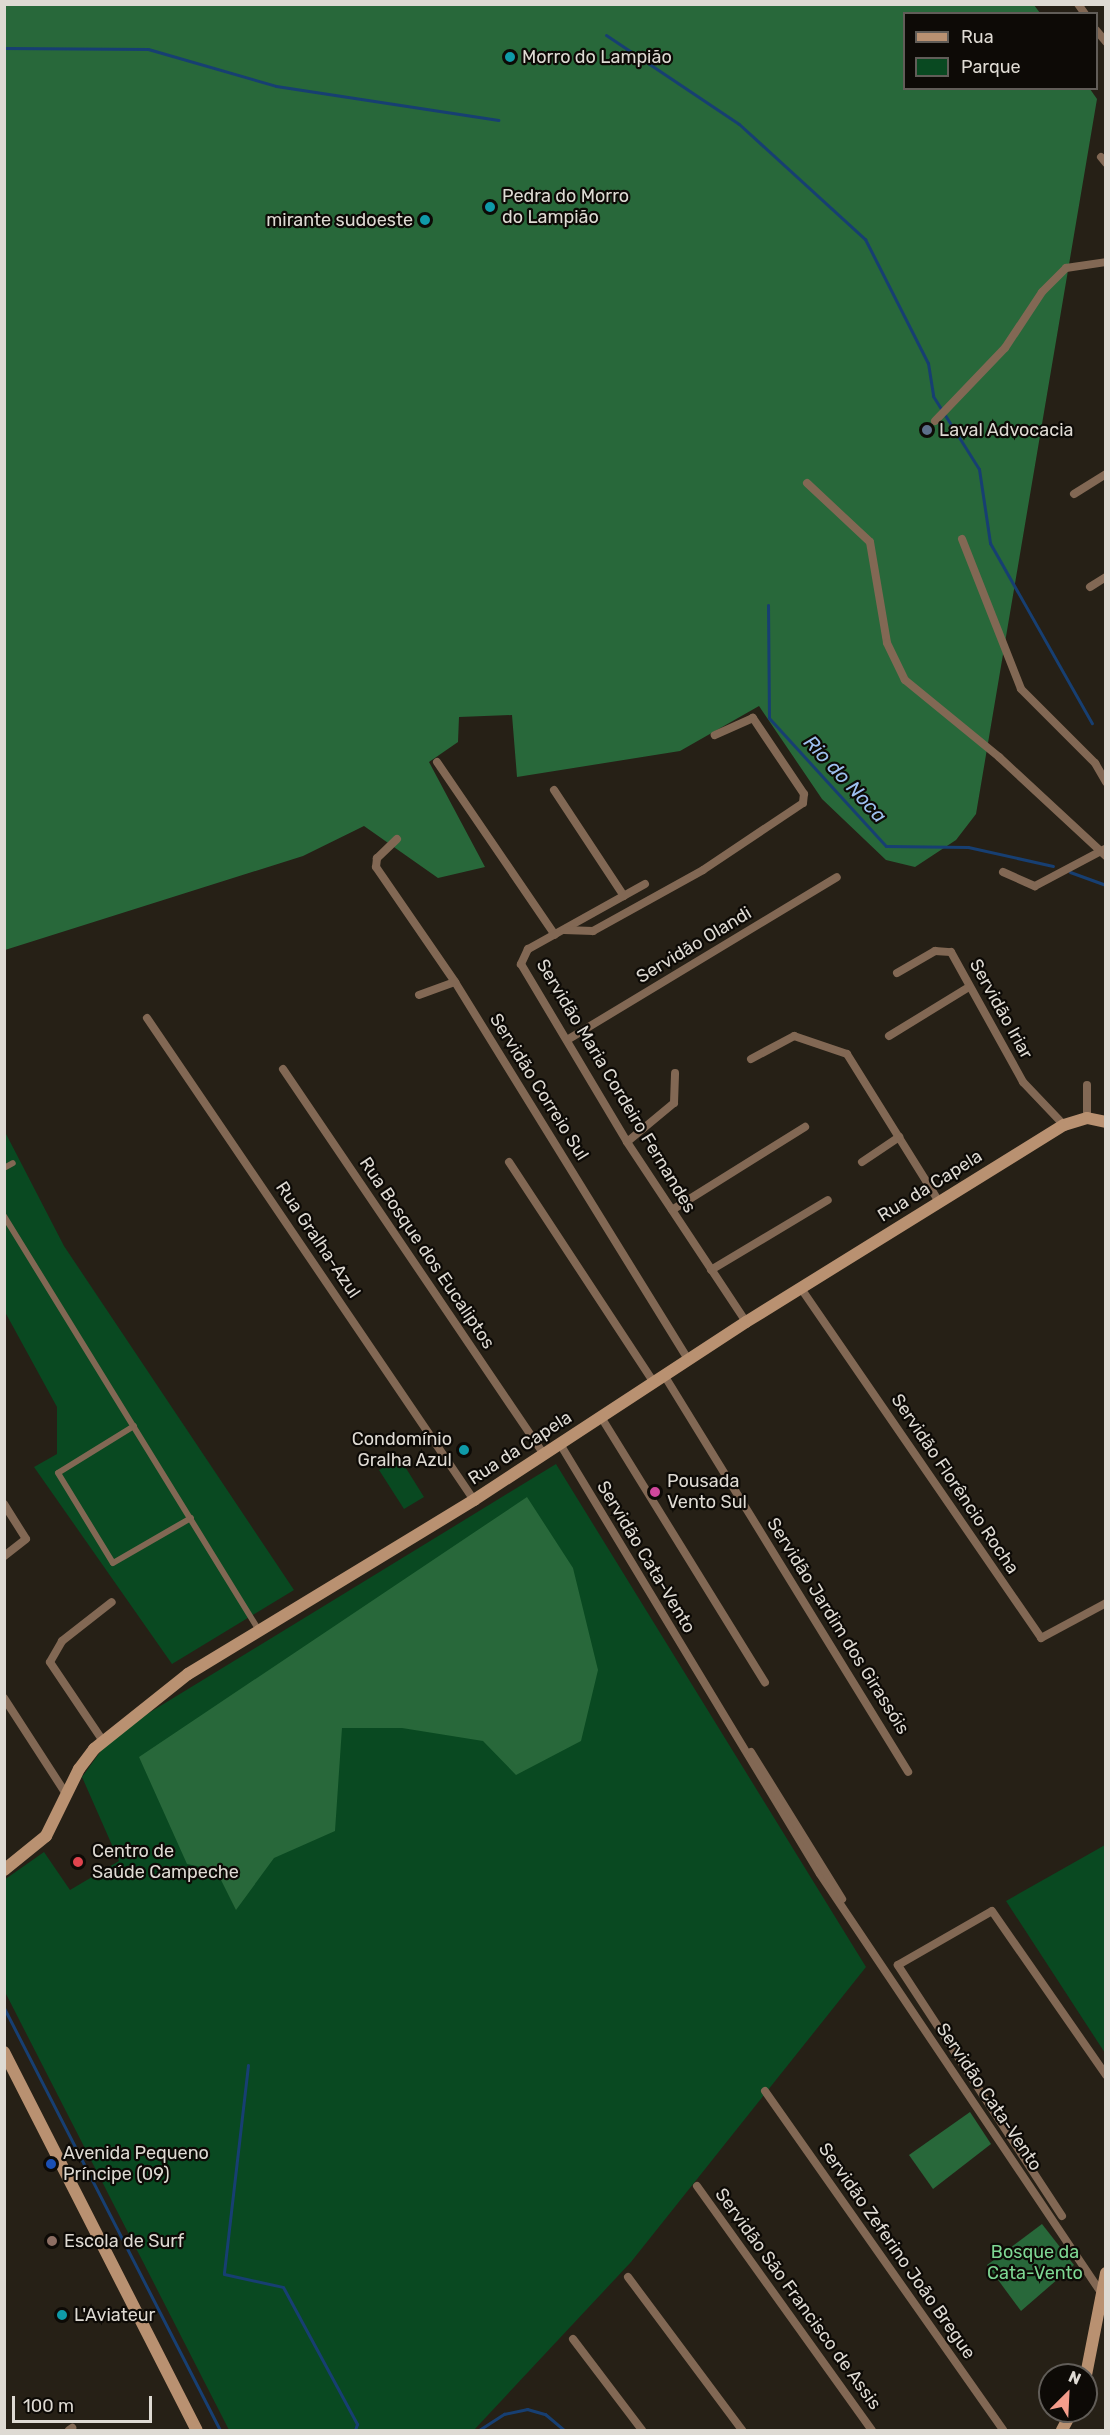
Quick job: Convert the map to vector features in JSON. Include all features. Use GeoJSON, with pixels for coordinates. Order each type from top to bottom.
{"type":"FeatureCollection","features":[{"type":"Feature","properties":{"kind":"main road","name":"Rua da Capela"},"geometry":{"type":"LineString","coordinates":[[4,1870],[46,1836],[79,1769],[104,1741],[168,1688],[474,1500],[800,1287],[1064,1125],[1087,1118],[1106,1122]]}},
{"type":"Feature","properties":{"kind":"main road"},"geometry":{"type":"LineString","coordinates":[[4,2052],[197,2430]]}},
{"type":"Feature","properties":{"kind":"main road"},"geometry":{"type":"LineString","coordinates":[[1088,2363],[1106,2273]]}},
{"type":"Feature","properties":{"kind":"street"},"geometry":{"type":"LineString","coordinates":[[935,421],[1005,348],[1042,292],[1066,268],[1106,262]]}},
{"type":"Feature","properties":{"kind":"street"},"geometry":{"type":"LineString","coordinates":[[1074,494],[1106,474]]}},
{"type":"Feature","properties":{"kind":"street"},"geometry":{"type":"LineString","coordinates":[[807,483],[870,542],[887,643],[905,680],[999,757],[1104,852],[1035,886],[1003,872]]}},
{"type":"Feature","properties":{"kind":"street"},"geometry":{"type":"LineString","coordinates":[[962,539],[1021,689],[1095,763],[1106,782]]}},
{"type":"Feature","properties":{"kind":"street"},"geometry":{"type":"LineString","coordinates":[[1090,587],[1106,578]]}},
{"type":"Feature","properties":{"kind":"street"},"geometry":{"type":"LineString","coordinates":[[564,930],[593,931],[703,870],[804,803],[804,794],[753,718],[715,735]]}},
{"type":"Feature","properties":{"kind":"street"},"geometry":{"type":"LineString","coordinates":[[437,762],[555,935]]}},
{"type":"Feature","properties":{"kind":"street"},"geometry":{"type":"LineString","coordinates":[[554,790],[624,896]]}},
{"type":"Feature","properties":{"kind":"street","name":"Servidão Correio Sul"},"geometry":{"type":"LineString","coordinates":[[397,839],[377,858],[376,867],[455,982],[688,1359]]}},
{"type":"Feature","properties":{"kind":"street","name":"Servidão Olandi"},"geometry":{"type":"LineString","coordinates":[[567,1040],[837,877]]}},
{"type":"Feature","properties":{"kind":"street","name":"Servidão Maria Cordeiro Fernandes"},"geometry":{"type":"LineString","coordinates":[[645,884],[524,952],[521,964],[627,1142],[746,1322]]}},
{"type":"Feature","properties":{"kind":"street","name":"Servidão Iriar"},"geometry":{"type":"LineString","coordinates":[[897,973],[945,950],[969,987],[1023,1082],[1064,1125]]}},
{"type":"Feature","properties":{"kind":"street"},"geometry":{"type":"LineString","coordinates":[[419,994],[455,982]]}},
{"type":"Feature","properties":{"kind":"street"},"geometry":{"type":"LineString","coordinates":[[889,1036],[969,987]]}},
{"type":"Feature","properties":{"kind":"street","name":"Rua Gralha-Azul"},"geometry":{"type":"LineString","coordinates":[[147,1018],[474,1500]]}},
{"type":"Feature","properties":{"kind":"street"},"geometry":{"type":"LineString","coordinates":[[751,1059],[794,1036],[839,1049],[865,1075],[899,1137],[939,1202]]}},
{"type":"Feature","properties":{"kind":"street","name":"Rua Bosque dos Eucaliptos"},"geometry":{"type":"LineString","coordinates":[[283,1069],[544,1455]]}},
{"type":"Feature","properties":{"kind":"street"},"geometry":{"type":"LineString","coordinates":[[627,1142],[674,1103],[675,1073]]}},
{"type":"Feature","properties":{"kind":"street"},"geometry":{"type":"LineString","coordinates":[[1087,1085],[1087,1118]]}},
{"type":"Feature","properties":{"kind":"street"},"geometry":{"type":"LineString","coordinates":[[672,1210],[805,1127]]}},
{"type":"Feature","properties":{"kind":"street"},"geometry":{"type":"LineString","coordinates":[[862,1162],[899,1137]]}},
{"type":"Feature","properties":{"kind":"street","name":"Servidão Jardim dos Girassóis"},"geometry":{"type":"LineString","coordinates":[[509,1162],[659,1378],[908,1772]]}},
{"type":"Feature","properties":{"kind":"street"},"geometry":{"type":"LineString","coordinates":[[4,1168],[13,1163]]}},
{"type":"Feature","properties":{"kind":"street"},"geometry":{"type":"LineString","coordinates":[[711,1270],[828,1200]]}},
{"type":"Feature","properties":{"kind":"street"},"geometry":{"type":"LineString","coordinates":[[4,1216],[260,1631]]}},
{"type":"Feature","properties":{"kind":"street","name":"Servidão Florêncio Rocha"},"geometry":{"type":"LineString","coordinates":[[800,1287],[1041,1638],[1106,1603]]}},
{"type":"Feature","properties":{"kind":"street"},"geometry":{"type":"LineString","coordinates":[[601,1417],[765,1683]]}},
{"type":"Feature","properties":{"kind":"street"},"geometry":{"type":"LineString","coordinates":[[134,1426],[58,1473],[113,1563],[191,1518]]}},
{"type":"Feature","properties":{"kind":"street","name":"Servidão Cata-Vento"},"geometry":{"type":"LineString","coordinates":[[560,1444],[705,1687],[850,1916],[1102,2294]]}},
{"type":"Feature","properties":{"kind":"street"},"geometry":{"type":"LineString","coordinates":[[4,1504],[26,1539],[4,1556]]}},
{"type":"Feature","properties":{"kind":"street"},"geometry":{"type":"LineString","coordinates":[[104,1741],[50,1662],[62,1641],[112,1602]]}},
{"type":"Feature","properties":{"kind":"street"},"geometry":{"type":"LineString","coordinates":[[4,1698],[66,1794]]}},
{"type":"Feature","properties":{"kind":"street"},"geometry":{"type":"LineString","coordinates":[[1062,2216],[897,1969],[992,1911],[1106,2075]]}},
{"type":"Feature","properties":{"kind":"street"},"geometry":{"type":"LineString","coordinates":[[942,2056],[951,2050]]}},
{"type":"Feature","properties":{"kind":"street","name":"Servidão Zeferino João Bregue"},"geometry":{"type":"LineString","coordinates":[[765,2091],[1003,2430]]}},
{"type":"Feature","properties":{"kind":"street","name":"Servidão São Francisco de Assis"},"geometry":{"type":"LineString","coordinates":[[697,2186],[872,2430]]}},
{"type":"Feature","properties":{"kind":"street"},"geometry":{"type":"LineString","coordinates":[[628,2277],[742,2430]]}},
{"type":"Feature","properties":{"kind":"street"},"geometry":{"type":"LineString","coordinates":[[573,2339],[642,2430]]}},
{"type":"Feature","properties":{"kind":"green space"},"geometry":{"type":"Polygon","coordinates":[[[5,5],[1034,5],[1039,12],[903,12],[903,90],[1091,90],[1097,99],[976,814],[956,840],[915,867],[886,860],[822,799],[759,706],[680,751],[517,777],[512,715],[459,717],[458,742],[429,762],[485,867],[438,878],[364,826],[303,856],[5,950],[5,5]]]}},
{"type":"Feature","properties":{"kind":"green space"},"geometry":{"type":"Polygon","coordinates":[[[4,1130],[64,1246],[294,1590],[172,1664],[34,1467],[57,1454],[57,1407],[5,1312],[4,1130]]]}},
{"type":"Feature","properties":{"kind":"green space"},"geometry":{"type":"Polygon","coordinates":[[[399,1457],[424,1497],[404,1509],[379,1470],[399,1457]]]}},
{"type":"Feature","properties":{"kind":"green space"},"geometry":{"type":"Polygon","coordinates":[[[556,1464],[866,1967],[631,2262],[474,2430],[229,2430],[5,1992],[4,1880],[44,1852],[70,1890],[119,1861],[82,1777],[103,1748],[134,1722],[556,1464]]]}},
{"type":"Feature","properties":{"kind":"green space"},"geometry":{"type":"Polygon","coordinates":[[[527,1497],[573,1568],[598,1670],[581,1741],[516,1775],[483,1741],[402,1728],[342,1728],[335,1831],[274,1858],[236,1910],[216,1870],[187,1864],[139,1757],[527,1497]]]}},
{"type":"Feature","properties":{"kind":"green space"},"geometry":{"type":"Polygon","coordinates":[[[1105,1845],[1105,2053],[1006,1901],[1105,1845]]]}},
{"type":"Feature","properties":{"kind":"green space"},"geometry":{"type":"Polygon","coordinates":[[[970,2112],[991,2144],[933,2189],[909,2155],[970,2112]]]}},
{"type":"Feature","properties":{"kind":"green space","name":"Bosque da Cata-Vento"},"geometry":{"type":"Polygon","coordinates":[[[1042,2224],[1074,2265],[1021,2311],[987,2265],[1042,2224]]]}},
{"type":"Feature","properties":{"kind":"waterway"},"geometry":{"type":"LineString","coordinates":[[606,35],[739,124],[865,239],[928,363],[933,396],[979,469],[990,543],[1092,723]]}},
{"type":"Feature","properties":{"kind":"waterway"},"geometry":{"type":"LineString","coordinates":[[4,48],[148,49],[276,86],[498,120]]}},
{"type":"Feature","properties":{"kind":"waterway","name":"Rio do Noca"},"geometry":{"type":"LineString","coordinates":[[768,605],[769,718],[886,846],[968,847],[1053,866]]}},
{"type":"Feature","properties":{"kind":"waterway","name":"Rio do Noca"},"geometry":{"type":"LineString","coordinates":[[1070,872],[1106,885]]}},
{"type":"Feature","properties":{"kind":"waterway"},"geometry":{"type":"LineString","coordinates":[[4,2008],[220,2430]]}},
{"type":"Feature","properties":{"kind":"waterway"},"geometry":{"type":"LineString","coordinates":[[248,2065],[224,2274],[283,2287],[357,2424],[355,2430]]}},
{"type":"Feature","properties":{"kind":"waterway"},"geometry":{"type":"LineString","coordinates":[[479,2430],[504,2414],[527,2409],[545,2414],[564,2430]]}},
{"type":"Feature","properties":{"kind":"place","name":"Morro do Lampião"},"geometry":{"type":"Point","coordinates":[510,57]}},
{"type":"Feature","properties":{"kind":"place","name":"Pedra do Morro do Lampião"},"geometry":{"type":"Point","coordinates":[490,207]}},
{"type":"Feature","properties":{"kind":"place","name":"mirante sudoeste"},"geometry":{"type":"Point","coordinates":[425,220]}},
{"type":"Feature","properties":{"kind":"place","name":"Laval Advocacia"},"geometry":{"type":"Point","coordinates":[927,430]}},
{"type":"Feature","properties":{"kind":"place","name":"Condomínio Gralha Azul"},"geometry":{"type":"Point","coordinates":[464,1450]}},
{"type":"Feature","properties":{"kind":"place","name":"Pousada Vento Sul"},"geometry":{"type":"Point","coordinates":[655,1492]}},
{"type":"Feature","properties":{"kind":"place","name":"Centro de Saúde Campeche"},"geometry":{"type":"Point","coordinates":[78,1862]}},
{"type":"Feature","properties":{"kind":"place","name":"Avenida Pequeno Príncipe (09)"},"geometry":{"type":"Point","coordinates":[51,2164]}},
{"type":"Feature","properties":{"kind":"place","name":"Escola de Surf"},"geometry":{"type":"Point","coordinates":[52,2241]}},
{"type":"Feature","properties":{"kind":"place","name":"L'Aviateur"},"geometry":{"type":"Point","coordinates":[62,2315]}}]}
